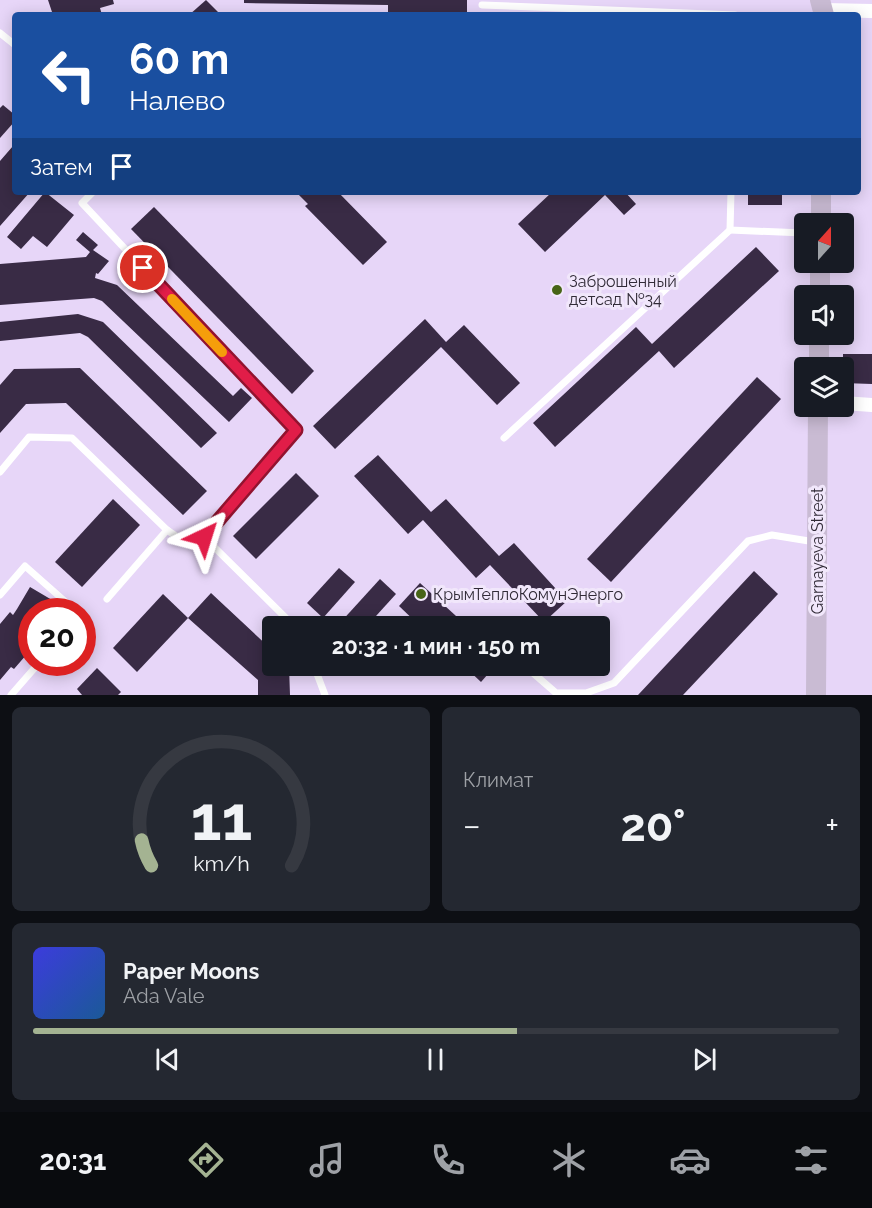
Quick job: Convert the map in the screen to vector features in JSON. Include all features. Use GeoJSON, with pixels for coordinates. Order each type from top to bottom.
{"type":"FeatureCollection","features":[{"type":"Feature","properties":{"kind":"street"},"geometry":{"type":"LineString","coordinates":[[823,8],[872,11]]}},
{"type":"Feature","properties":{"kind":"street"},"geometry":{"type":"LineString","coordinates":[[821,213],[822,195]]}},
{"type":"Feature","properties":{"kind":"street"},"geometry":{"type":"LineString","coordinates":[[854,404],[872,405]]}},
{"type":"Feature","properties":{"kind":"street","name":"Garnayeva Street"},"geometry":{"type":"LineString","coordinates":[[816,695],[818,417]]}},
{"type":"Feature","properties":{"kind":"lane"},"geometry":{"type":"LineString","coordinates":[[482,5],[659,12]]}},
{"type":"Feature","properties":{"kind":"lane"},"geometry":{"type":"LineString","coordinates":[[0,33],[12,43]]}},
{"type":"Feature","properties":{"kind":"lane"},"geometry":{"type":"LineString","coordinates":[[0,472],[29,437],[72,438],[167,530],[186,543],[204,537],[296,430],[82,203],[90,195]]}},
{"type":"Feature","properties":{"kind":"lane"},"geometry":{"type":"LineString","coordinates":[[730,230],[731,195]]}},
{"type":"Feature","properties":{"kind":"lane"},"geometry":{"type":"LineString","coordinates":[[504,438],[730,230],[794,233]]}},
{"type":"Feature","properties":{"kind":"lane"},"geometry":{"type":"LineString","coordinates":[[107,599],[167,530]]}},
{"type":"Feature","properties":{"kind":"lane"},"geometry":{"type":"LineString","coordinates":[[536,676],[556,693],[586,693],[614,683],[748,541],[772,535],[818,543]]}},
{"type":"Feature","properties":{"kind":"lane"},"geometry":{"type":"LineString","coordinates":[[204,537],[284,616]]}},
{"type":"Feature","properties":{"kind":"lane"},"geometry":{"type":"LineString","coordinates":[[0,595],[24,566],[61,598]]}},
{"type":"Feature","properties":{"kind":"lane"},"geometry":{"type":"LineString","coordinates":[[11,695],[28,676]]}},
{"type":"Feature","properties":{"kind":"lane"},"geometry":{"type":"LineString","coordinates":[[318,676],[325,695]]}},
{"type":"Feature","properties":{"kind":"building"},"geometry":{"type":"Polygon","coordinates":[[[48,0],[113,0],[114,4],[100,8],[101,12],[52,12],[48,0]]]}},
{"type":"Feature","properties":{"kind":"building"},"geometry":{"type":"Polygon","coordinates":[[[206,0],[218,12],[192,12],[206,0]]]}},
{"type":"Feature","properties":{"kind":"building"},"geometry":{"type":"Polygon","coordinates":[[[244,0],[467,0],[467,12],[388,12],[388,5],[244,3],[244,0]]]}},
{"type":"Feature","properties":{"kind":"building"},"geometry":{"type":"Polygon","coordinates":[[[3,105],[12,112],[12,124],[0,138],[0,108],[3,105]]]}},
{"type":"Feature","properties":{"kind":"building"},"geometry":{"type":"Polygon","coordinates":[[[12,147],[12,195],[27,195],[0,226],[0,161],[12,147]]]}},
{"type":"Feature","properties":{"kind":"building"},"geometry":{"type":"Polygon","coordinates":[[[42,195],[49,195],[74,215],[47,247],[33,236],[21,249],[7,237],[42,195]]]}},
{"type":"Feature","properties":{"kind":"building"},"geometry":{"type":"Polygon","coordinates":[[[299,195],[341,195],[387,242],[363,265],[305,206],[308,204],[299,195]]]}},
{"type":"Feature","properties":{"kind":"building"},"geometry":{"type":"Polygon","coordinates":[[[549,195],[605,195],[545,252],[518,224],[549,195]]]}},
{"type":"Feature","properties":{"kind":"building"},"geometry":{"type":"Polygon","coordinates":[[[605,195],[628,195],[636,204],[624,215],[605,195]]]}},
{"type":"Feature","properties":{"kind":"building"},"geometry":{"type":"Polygon","coordinates":[[[748,195],[782,195],[782,205],[748,205],[748,195]]]}},
{"type":"Feature","properties":{"kind":"building"},"geometry":{"type":"Polygon","coordinates":[[[154,207],[314,371],[292,394],[131,229],[154,207]]]}},
{"type":"Feature","properties":{"kind":"building"},"geometry":{"type":"Polygon","coordinates":[[[83,232],[98,245],[93,250],[109,261],[98,274],[96,273],[95,278],[117,285],[233,396],[241,388],[252,398],[229,422],[102,301],[94,298],[0,305],[0,264],[86,257],[90,252],[76,240],[83,232]]]}},
{"type":"Feature","properties":{"kind":"building"},"geometry":{"type":"Polygon","coordinates":[[[756,247],[779,271],[674,368],[659,351],[555,447],[533,423],[636,327],[652,344],[756,247]]]}},
{"type":"Feature","properties":{"kind":"building"},"geometry":{"type":"Polygon","coordinates":[[[78,314],[103,322],[217,433],[201,448],[88,337],[80,333],[0,341],[0,322],[78,314]]]}},
{"type":"Feature","properties":{"kind":"building"},"geometry":{"type":"Polygon","coordinates":[[[425,319],[446,342],[464,325],[520,383],[497,405],[441,347],[335,449],[313,426],[425,319]]]}},
{"type":"Feature","properties":{"kind":"building"},"geometry":{"type":"Polygon","coordinates":[[[843,354],[872,354],[872,384],[854,383],[854,357],[843,357],[843,354]]]}},
{"type":"Feature","properties":{"kind":"building"},"geometry":{"type":"Polygon","coordinates":[[[80,368],[207,491],[183,515],[66,403],[26,404],[0,433],[0,385],[14,369],[80,368]]]}},
{"type":"Feature","properties":{"kind":"building"},"geometry":{"type":"Polygon","coordinates":[[[757,377],[781,399],[611,582],[587,559],[757,377]]]}},
{"type":"Feature","properties":{"kind":"building"},"geometry":{"type":"Polygon","coordinates":[[[378,455],[431,512],[446,499],[499,556],[514,543],[567,601],[551,616],[538,616],[490,565],[476,578],[423,520],[408,534],[354,476],[378,455]]]}},
{"type":"Feature","properties":{"kind":"building"},"geometry":{"type":"Polygon","coordinates":[[[296,473],[319,496],[256,559],[233,536],[296,473]]]}},
{"type":"Feature","properties":{"kind":"building"},"geometry":{"type":"Polygon","coordinates":[[[113,499],[140,525],[82,587],[55,562],[113,499]]]}},
{"type":"Feature","properties":{"kind":"building"},"geometry":{"type":"Polygon","coordinates":[[[339,568],[355,582],[325,616],[321,616],[307,603],[339,568]]]}},
{"type":"Feature","properties":{"kind":"building"},"geometry":{"type":"Polygon","coordinates":[[[754,571],[778,594],[683,695],[638,695],[754,571]]]}},
{"type":"Feature","properties":{"kind":"building"},"geometry":{"type":"Polygon","coordinates":[[[380,579],[396,594],[376,616],[346,616],[380,579]]]}},
{"type":"Feature","properties":{"kind":"building","name":"КрымТеплоКомунЭнерго"},"geometry":{"type":"Polygon","coordinates":[[[420,583],[456,616],[409,616],[399,606],[420,583]]]}},
{"type":"Feature","properties":{"kind":"building"},"geometry":{"type":"Polygon","coordinates":[[[30,587],[49,598],[23,598],[30,587]]]}},
{"type":"Feature","properties":{"kind":"building"},"geometry":{"type":"Polygon","coordinates":[[[211,593],[262,641],[262,676],[289,676],[290,695],[258,695],[258,680],[188,618],[211,593]]]}},
{"type":"Feature","properties":{"kind":"building"},"geometry":{"type":"Polygon","coordinates":[[[163,594],[188,618],[137,672],[113,648],[163,594]]]}},
{"type":"Feature","properties":{"kind":"building"},"geometry":{"type":"Polygon","coordinates":[[[18,607],[18,664],[14,669],[11,667],[0,680],[0,624],[10,612],[13,615],[18,607]]]}},
{"type":"Feature","properties":{"kind":"building"},"geometry":{"type":"Polygon","coordinates":[[[96,669],[121,692],[118,695],[82,695],[77,689],[89,676],[96,676],[96,669]]]}},
{"type":"Feature","properties":{"kind":"building"},"geometry":{"type":"Polygon","coordinates":[[[475,676],[486,676],[481,682],[475,676]]]}},
{"type":"Feature","properties":{"kind":"slow traffic"},"geometry":{"type":"LineString","coordinates":[[172,299],[222,352]]}},
{"type":"Feature","properties":{"kind":"place","name":"Заброшенный детсад №34"},"geometry":{"type":"Point","coordinates":[557,290]}},
{"type":"Feature","properties":{"kind":"place","name":"КрымТеплоКомунЭнерго"},"geometry":{"type":"Point","coordinates":[421,594]}},
{"type":"Feature","properties":{"kind":"route"},"geometry":{"type":"LineString","coordinates":[[143,268],[296,430],[204,537]]}}]}
